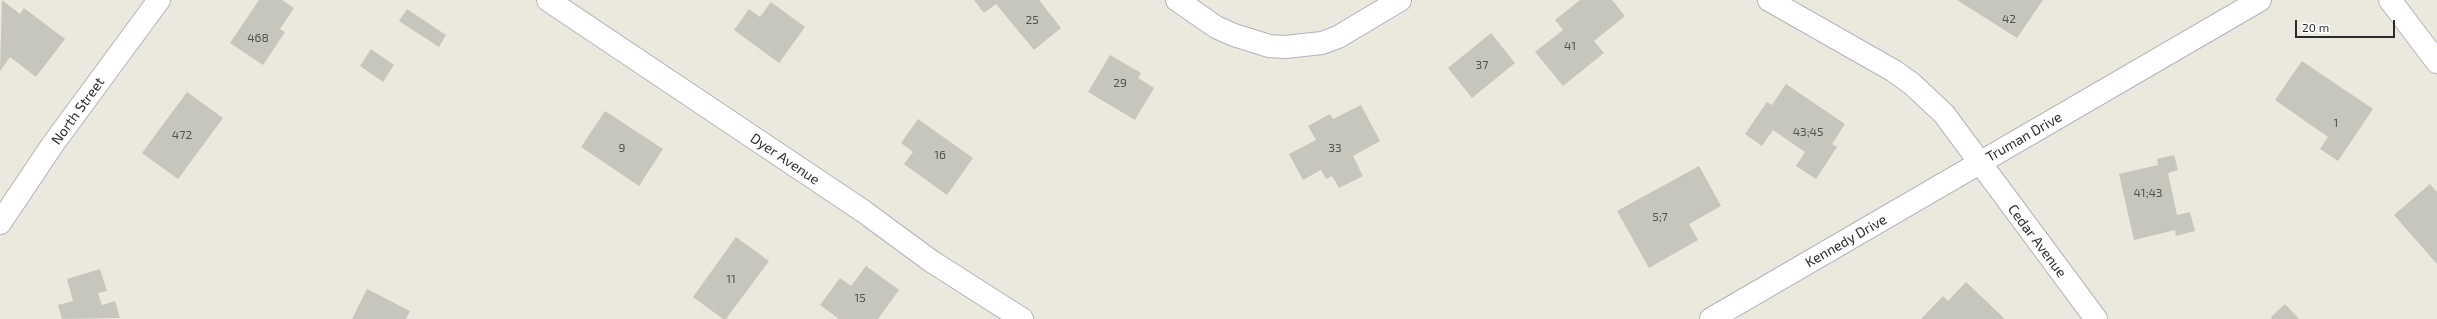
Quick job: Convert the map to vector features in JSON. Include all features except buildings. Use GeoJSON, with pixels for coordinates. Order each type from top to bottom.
{"type":"FeatureCollection","features":[{"type":"Feature","properties":{"kind":"street","name":"North Street"},"geometry":{"type":"LineString","coordinates":[[0,223],[53,144],[159,0]]}},
{"type":"Feature","properties":{"kind":"street","name":"Dyer Avenue"},"geometry":{"type":"LineString","coordinates":[[548,0],[863,211],[931,261],[1022,319]]}},
{"type":"Feature","properties":{"kind":"street"},"geometry":{"type":"LineString","coordinates":[[1177,0],[1216,27],[1234,35],[1269,46],[1285,47],[1310,45],[1338,37],[1400,0]]}},
{"type":"Feature","properties":{"kind":"street","name":"Truman Drive"},"geometry":{"type":"LineString","coordinates":[[1770,0],[1859,50],[1912,84],[1953,124],[1981,162],[2260,0]]}},
{"type":"Feature","properties":{"kind":"street"},"geometry":{"type":"LineString","coordinates":[[2390,0],[2437,62]]}},
{"type":"Feature","properties":{"kind":"street","name":"Kennedy Drive"},"geometry":{"type":"LineString","coordinates":[[1712,319],[1981,162]]}},
{"type":"Feature","properties":{"kind":"street","name":"Cedar Avenue"},"geometry":{"type":"LineString","coordinates":[[1981,162],[2014,211],[2096,319]]}}]}
